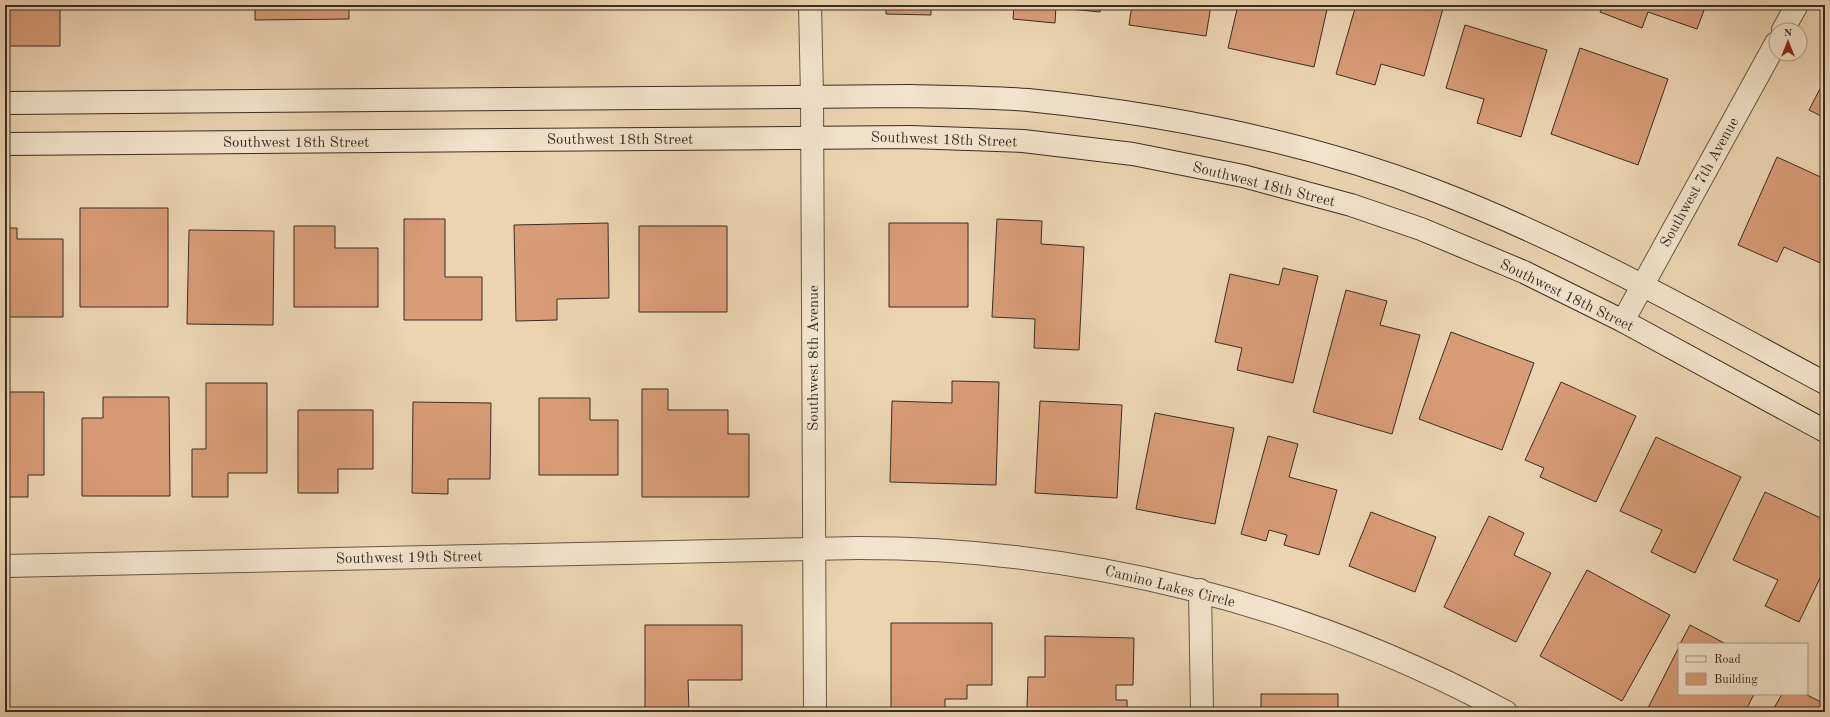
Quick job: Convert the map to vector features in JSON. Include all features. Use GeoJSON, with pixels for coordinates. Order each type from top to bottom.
{"type":"FeatureCollection","features":[{"type":"Feature","properties":{"kind":"main road","name":"Southwest 8th Avenue"},"geometry":{"type":"LineString","coordinates":[[810,5],[812,96],[815,712]]}},
{"type":"Feature","properties":{"kind":"main road"},"geometry":{"type":"LineString","coordinates":[[1787,22],[1797,5]]}},
{"type":"Feature","properties":{"kind":"main road","name":"Southwest 7th Avenue"},"geometry":{"type":"LineString","coordinates":[[1623,321],[1768,57]]}},
{"type":"Feature","properties":{"kind":"main road"},"geometry":{"type":"LineString","coordinates":[[5,103],[911,96],[1026,100],[1140,114],[1252,136],[1363,166],[1436,190],[1542,234],[1642,285],[1825,384]]}},
{"type":"Feature","properties":{"kind":"main road","name":"Southwest 18th Street"},"geometry":{"type":"LineString","coordinates":[[5,144],[910,137],[1023,141],[1133,154],[1243,176],[1351,205],[1421,229],[1524,272],[1623,321],[1825,431]]}},
{"type":"Feature","properties":{"kind":"main road","name":"Camino Lakes Circle"},"geometry":{"type":"LineString","coordinates":[[814,549],[875,548],[990,553],[1096,568],[1200,590],[1314,625],[1406,662],[1506,712]]}},
{"type":"Feature","properties":{"kind":"main road","name":"Southwest 19th Street"},"geometry":{"type":"LineString","coordinates":[[5,566],[814,549]]}},
{"type":"Feature","properties":{"kind":"main road"},"geometry":{"type":"LineString","coordinates":[[1200,590],[1202,712]]}},
{"type":"Feature","properties":{"kind":"building"},"geometry":{"type":"Polygon","coordinates":[[[5,5],[60,5],[60,46],[5,46],[5,5]]]}},
{"type":"Feature","properties":{"kind":"building"},"geometry":{"type":"Polygon","coordinates":[[[255,5],[349,5],[349,19],[255,20],[255,5]]]}},
{"type":"Feature","properties":{"kind":"building"},"geometry":{"type":"Polygon","coordinates":[[[886,5],[931,5],[931,15],[886,14],[886,5]]]}},
{"type":"Feature","properties":{"kind":"building"},"geometry":{"type":"Polygon","coordinates":[[[1014,5],[1056,5],[1055,23],[1013,19],[1014,5]]]}},
{"type":"Feature","properties":{"kind":"building"},"geometry":{"type":"Polygon","coordinates":[[[1071,5],[1101,5],[1100,12],[1070,9],[1071,5]]]}},
{"type":"Feature","properties":{"kind":"building"},"geometry":{"type":"Polygon","coordinates":[[[1132,5],[1211,5],[1206,36],[1129,25],[1132,5]]]}},
{"type":"Feature","properties":{"kind":"building"},"geometry":{"type":"Polygon","coordinates":[[[1238,5],[1328,5],[1314,67],[1228,48],[1238,5]]]}},
{"type":"Feature","properties":{"kind":"building"},"geometry":{"type":"Polygon","coordinates":[[[1356,5],[1398,5],[1403,7],[1404,5],[1444,5],[1424,76],[1381,64],[1375,85],[1336,74],[1356,5]]]}},
{"type":"Feature","properties":{"kind":"building"},"geometry":{"type":"Polygon","coordinates":[[[1603,5],[1706,5],[1697,29],[1648,12],[1642,28],[1600,12],[1603,5]]]}},
{"type":"Feature","properties":{"kind":"building"},"geometry":{"type":"Polygon","coordinates":[[[1465,25],[1547,50],[1521,137],[1477,123],[1484,99],[1446,88],[1465,25]]]}},
{"type":"Feature","properties":{"kind":"building"},"geometry":{"type":"Polygon","coordinates":[[[1580,48],[1668,79],[1638,165],[1551,134],[1580,48]]]}},
{"type":"Feature","properties":{"kind":"building"},"geometry":{"type":"Polygon","coordinates":[[[1825,79],[1825,118],[1809,110],[1825,79]]]}},
{"type":"Feature","properties":{"kind":"building"},"geometry":{"type":"Polygon","coordinates":[[[1777,157],[1825,179],[1825,265],[1784,247],[1777,262],[1738,245],[1777,157]]]}},
{"type":"Feature","properties":{"kind":"building"},"geometry":{"type":"Polygon","coordinates":[[[80,208],[168,208],[168,307],[80,307],[80,208]]]}},
{"type":"Feature","properties":{"kind":"building"},"geometry":{"type":"Polygon","coordinates":[[[404,219],[445,219],[445,277],[482,277],[482,320],[404,320],[404,219]]]}},
{"type":"Feature","properties":{"kind":"building"},"geometry":{"type":"Polygon","coordinates":[[[997,219],[1042,221],[1041,244],[1084,247],[1079,350],[1034,348],[1035,319],[992,317],[997,219]]]}},
{"type":"Feature","properties":{"kind":"building"},"geometry":{"type":"Polygon","coordinates":[[[608,223],[609,298],[557,299],[557,320],[516,321],[514,225],[608,223]]]}},
{"type":"Feature","properties":{"kind":"building"},"geometry":{"type":"Polygon","coordinates":[[[889,223],[968,223],[968,307],[889,307],[889,223]]]}},
{"type":"Feature","properties":{"kind":"building"},"geometry":{"type":"Polygon","coordinates":[[[294,226],[335,226],[335,248],[378,248],[378,307],[294,307],[294,226]]]}},
{"type":"Feature","properties":{"kind":"building"},"geometry":{"type":"Polygon","coordinates":[[[639,226],[727,226],[727,312],[639,312],[639,226]]]}},
{"type":"Feature","properties":{"kind":"building"},"geometry":{"type":"Polygon","coordinates":[[[5,228],[17,228],[17,239],[63,239],[63,317],[5,317],[5,228]]]}},
{"type":"Feature","properties":{"kind":"building"},"geometry":{"type":"Polygon","coordinates":[[[189,230],[274,231],[273,325],[187,324],[189,230]]]}},
{"type":"Feature","properties":{"kind":"building"},"geometry":{"type":"Polygon","coordinates":[[[1283,268],[1318,276],[1293,383],[1237,370],[1242,348],[1215,342],[1230,274],[1279,285],[1283,268]]]}},
{"type":"Feature","properties":{"kind":"building"},"geometry":{"type":"Polygon","coordinates":[[[1346,290],[1387,301],[1380,325],[1420,335],[1392,434],[1313,412],[1346,290]]]}},
{"type":"Feature","properties":{"kind":"building"},"geometry":{"type":"Polygon","coordinates":[[[1451,332],[1534,363],[1502,450],[1419,419],[1451,332]]]}},
{"type":"Feature","properties":{"kind":"building"},"geometry":{"type":"Polygon","coordinates":[[[952,381],[999,382],[996,485],[890,482],[892,401],[952,403],[952,381]]]}},
{"type":"Feature","properties":{"kind":"building"},"geometry":{"type":"Polygon","coordinates":[[[1561,382],[1636,416],[1596,502],[1540,477],[1544,468],[1525,460],[1561,382]]]}},
{"type":"Feature","properties":{"kind":"building"},"geometry":{"type":"Polygon","coordinates":[[[206,383],[267,383],[267,473],[228,473],[228,497],[192,497],[192,449],[206,449],[206,383]]]}},
{"type":"Feature","properties":{"kind":"building"},"geometry":{"type":"Polygon","coordinates":[[[642,389],[668,389],[668,410],[728,410],[728,434],[749,434],[749,497],[642,497],[642,389]]]}},
{"type":"Feature","properties":{"kind":"building"},"geometry":{"type":"Polygon","coordinates":[[[5,392],[44,392],[44,475],[28,475],[28,497],[5,497],[5,392]]]}},
{"type":"Feature","properties":{"kind":"building"},"geometry":{"type":"Polygon","coordinates":[[[103,397],[169,397],[170,496],[82,496],[82,418],[103,418],[103,397]]]}},
{"type":"Feature","properties":{"kind":"building"},"geometry":{"type":"Polygon","coordinates":[[[539,398],[590,398],[590,420],[618,420],[618,475],[539,475],[539,398]]]}},
{"type":"Feature","properties":{"kind":"building"},"geometry":{"type":"Polygon","coordinates":[[[1040,401],[1122,405],[1117,498],[1035,493],[1040,401]]]}},
{"type":"Feature","properties":{"kind":"building"},"geometry":{"type":"Polygon","coordinates":[[[413,402],[491,403],[490,479],[448,479],[448,494],[412,493],[413,402]]]}},
{"type":"Feature","properties":{"kind":"building"},"geometry":{"type":"Polygon","coordinates":[[[298,410],[373,410],[373,469],[338,469],[338,493],[298,493],[298,410]]]}},
{"type":"Feature","properties":{"kind":"building"},"geometry":{"type":"Polygon","coordinates":[[[1155,413],[1234,428],[1215,524],[1136,509],[1155,413]]]}},
{"type":"Feature","properties":{"kind":"building"},"geometry":{"type":"Polygon","coordinates":[[[1268,436],[1298,444],[1289,477],[1337,490],[1319,555],[1284,545],[1287,535],[1269,530],[1266,541],[1241,534],[1268,436]]]}},
{"type":"Feature","properties":{"kind":"building"},"geometry":{"type":"Polygon","coordinates":[[[1656,437],[1741,477],[1695,573],[1651,552],[1662,530],[1620,511],[1656,437]]]}},
{"type":"Feature","properties":{"kind":"building"},"geometry":{"type":"Polygon","coordinates":[[[1765,492],[1825,520],[1825,568],[1799,622],[1765,606],[1778,580],[1733,560],[1765,492]]]}},
{"type":"Feature","properties":{"kind":"building"},"geometry":{"type":"Polygon","coordinates":[[[1371,512],[1436,537],[1415,592],[1349,566],[1371,512]]]}},
{"type":"Feature","properties":{"kind":"building"},"geometry":{"type":"Polygon","coordinates":[[[1489,516],[1524,533],[1514,555],[1551,573],[1516,642],[1444,607],[1489,516]]]}},
{"type":"Feature","properties":{"kind":"building"},"geometry":{"type":"Polygon","coordinates":[[[1587,570],[1670,615],[1622,701],[1540,656],[1587,570]]]}},
{"type":"Feature","properties":{"kind":"building"},"geometry":{"type":"Polygon","coordinates":[[[1825,613],[1825,625],[1820,622],[1825,613]]]}},
{"type":"Feature","properties":{"kind":"building"},"geometry":{"type":"Polygon","coordinates":[[[891,623],[992,623],[992,685],[967,685],[967,699],[945,699],[945,712],[891,712],[891,623]]]}},
{"type":"Feature","properties":{"kind":"building"},"geometry":{"type":"Polygon","coordinates":[[[645,625],[742,625],[742,680],[688,680],[689,712],[645,712],[645,625]]]}},
{"type":"Feature","properties":{"kind":"building"},"geometry":{"type":"Polygon","coordinates":[[[1690,625],[1724,643],[1681,643],[1690,625]]]}},
{"type":"Feature","properties":{"kind":"building"},"geometry":{"type":"Polygon","coordinates":[[[1045,636],[1134,638],[1133,685],[1116,685],[1116,700],[1127,700],[1127,712],[1046,712],[1046,708],[1027,708],[1028,677],[1045,677],[1045,636]]]}},
{"type":"Feature","properties":{"kind":"building"},"geometry":{"type":"Polygon","coordinates":[[[1678,649],[1678,695],[1754,695],[1745,712],[1646,712],[1678,649]]]}},
{"type":"Feature","properties":{"kind":"building"},"geometry":{"type":"Polygon","coordinates":[[[1261,694],[1338,694],[1338,712],[1261,712],[1261,694]]]}},
{"type":"Feature","properties":{"kind":"building"},"geometry":{"type":"Polygon","coordinates":[[[1781,695],[1807,695],[1825,704],[1825,709],[1823,712],[1772,712],[1781,695]]]}}]}
